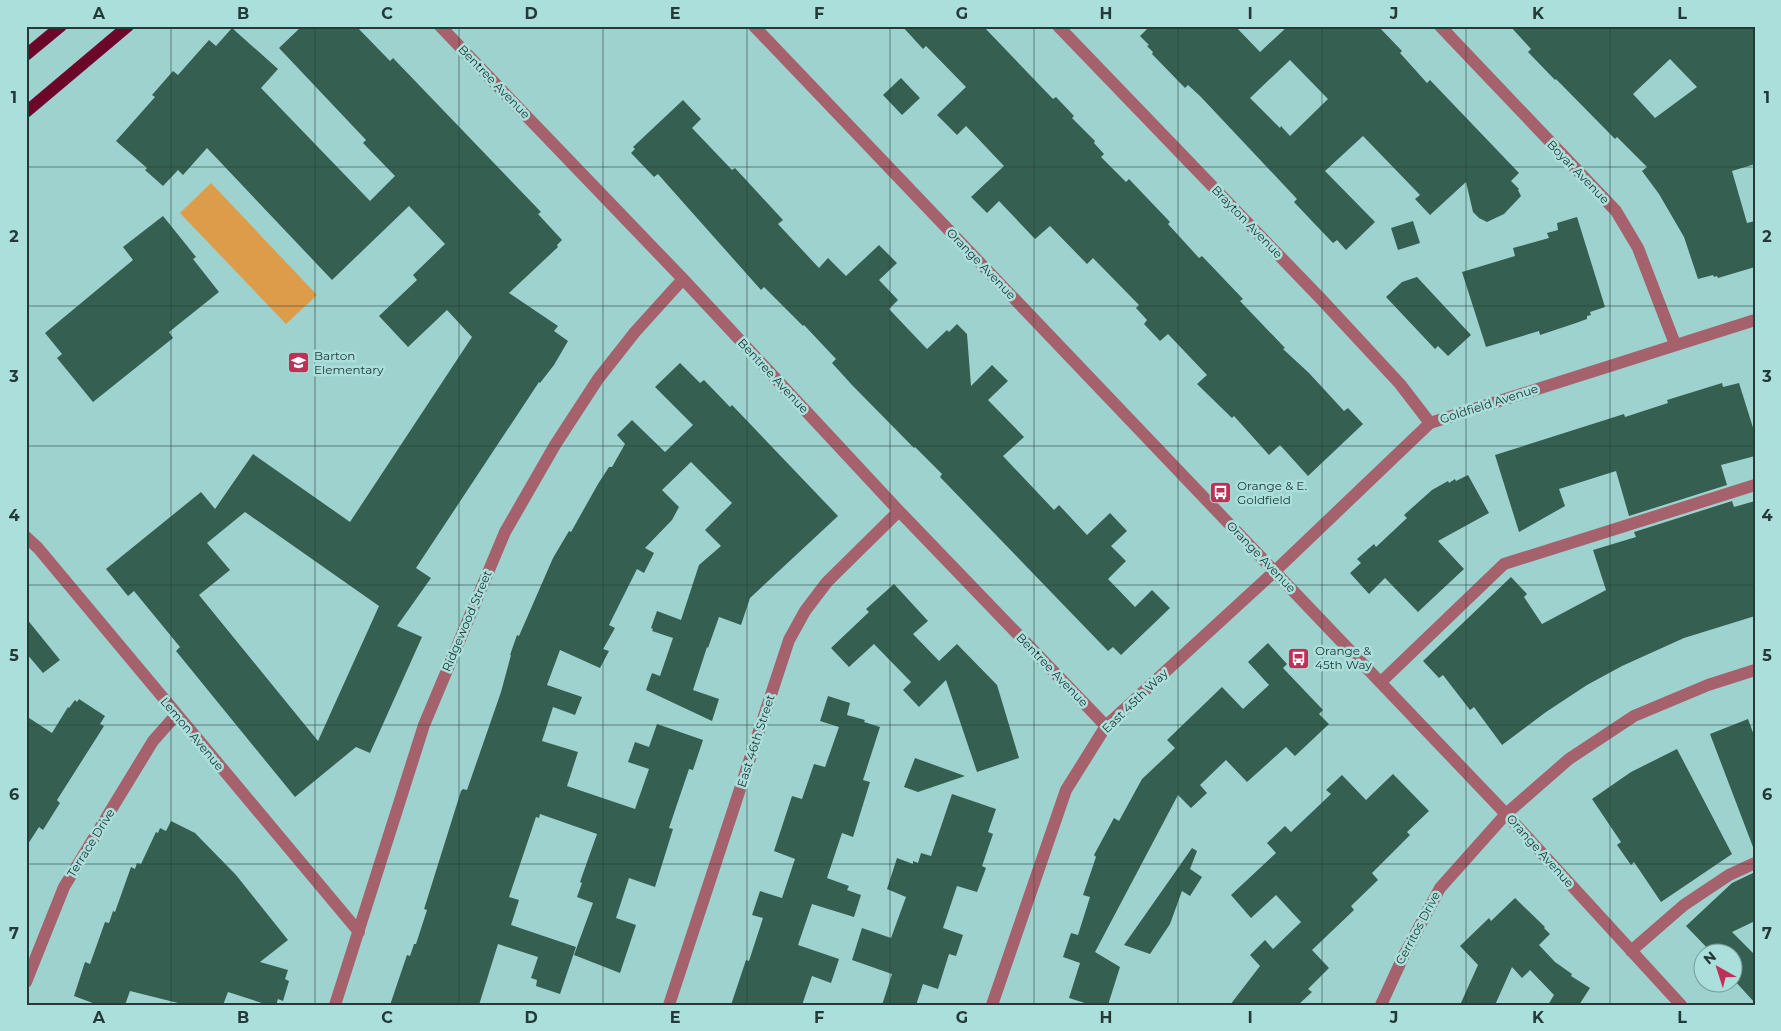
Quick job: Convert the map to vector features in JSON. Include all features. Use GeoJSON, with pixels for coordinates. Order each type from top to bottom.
{"type":"FeatureCollection","features":[{"type":"Feature","properties":{"kind":"main road"},"geometry":{"type":"LineString","coordinates":[[26,55],[61,26]]}},
{"type":"Feature","properties":{"kind":"main road"},"geometry":{"type":"LineString","coordinates":[[26,112],[128,26]]}},
{"type":"Feature","properties":{"kind":"street","name":"Bentree Avenue"},"geometry":{"type":"LineString","coordinates":[[440,26],[683,279],[899,511],[1106,726]]}},
{"type":"Feature","properties":{"kind":"street","name":"Orange Avenue"},"geometry":{"type":"LineString","coordinates":[[754,26],[1506,814],[1632,951],[1674,1002]]}},
{"type":"Feature","properties":{"kind":"street","name":"Brayton Avenue"},"geometry":{"type":"LineString","coordinates":[[1058,26],[1322,300],[1400,384],[1430,423]]}},
{"type":"Feature","properties":{"kind":"street","name":"Boyar Avenue"},"geometry":{"type":"LineString","coordinates":[[1440,26],[1616,211],[1638,248],[1675,344]]}},
{"type":"Feature","properties":{"kind":"street","name":"Ridgewood Street"},"geometry":{"type":"LineString","coordinates":[[335,1005],[424,725],[505,532],[555,445],[598,379],[635,332],[683,279]]}},
{"type":"Feature","properties":{"kind":"street","name":"Goldfield Avenue"},"geometry":{"type":"LineString","coordinates":[[1274,572],[1430,423],[1755,320]]}},
{"type":"Feature","properties":{"kind":"street"},"geometry":{"type":"LineString","coordinates":[[1381,682],[1504,564],[1755,485]]}},
{"type":"Feature","properties":{"kind":"street","name":"East 46th Street"},"geometry":{"type":"LineString","coordinates":[[669,1005],[789,640],[805,611],[827,582],[899,511]]}},
{"type":"Feature","properties":{"kind":"street","name":"Lemon Avenue"},"geometry":{"type":"LineString","coordinates":[[26,537],[38,548],[359,932]]}},
{"type":"Feature","properties":{"kind":"street","name":"East 45th Way"},"geometry":{"type":"LineString","coordinates":[[992,1005],[1066,790],[1106,726],[1274,572]]}},
{"type":"Feature","properties":{"kind":"street","name":"Cerritos Drive"},"geometry":{"type":"LineString","coordinates":[[1381,1005],[1402,957],[1440,888],[1506,814],[1569,759],[1634,716],[1708,685],[1755,670]]}},
{"type":"Feature","properties":{"kind":"street","name":"Terrace Drive"},"geometry":{"type":"LineString","coordinates":[[26,982],[64,887],[154,741],[176,715]]}},
{"type":"Feature","properties":{"kind":"street"},"geometry":{"type":"LineString","coordinates":[[1632,951],[1684,904],[1729,876],[1755,863]]}},
{"type":"Feature","properties":{"kind":"shaded area"},"geometry":{"type":"Polygon","coordinates":[[[211,183],[317,295],[286,324],[180,213],[211,183]]]}},
{"type":"Feature","properties":{"kind":"building"},"geometry":{"type":"Polygon","coordinates":[[[302,26],[356,26],[390,61],[393,58],[541,212],[538,214],[562,240],[557,245],[558,247],[509,293],[558,326],[554,331],[568,341],[554,365],[539,382],[416,568],[431,578],[397,626],[422,637],[370,753],[356,747],[295,797],[176,651],[180,647],[134,591],[128,596],[106,569],[201,492],[215,509],[253,454],[350,522],[472,337],[447,310],[408,347],[379,316],[417,280],[413,275],[445,244],[409,206],[332,280],[207,148],[183,175],[178,170],[163,186],[145,170],[147,168],[116,141],[155,97],[152,95],[173,71],[178,75],[209,40],[216,46],[232,28],[278,69],[261,88],[370,201],[395,176],[363,143],[366,140],[279,48],[302,26]],[[245,512],[207,543],[230,570],[199,595],[318,741],[379,606],[245,512]]]}},
{"type":"Feature","properties":{"kind":"building"},"geometry":{"type":"Polygon","coordinates":[[[902,26],[983,26],[1053,99],[1056,97],[1074,116],[1072,118],[1095,141],[1094,143],[1104,154],[1101,157],[1126,182],[1129,179],[1170,222],[1168,224],[1199,258],[1202,256],[1243,299],[1240,301],[1285,348],[1283,349],[1309,373],[1344,411],[1348,408],[1363,424],[1308,476],[1280,445],[1269,455],[1234,416],[1232,418],[1197,384],[1207,375],[1168,334],[1160,341],[1144,324],[1147,320],[1136,308],[1139,305],[1093,258],[1087,264],[1050,226],[1035,239],[999,201],[987,213],[971,197],[1004,166],[966,126],[957,135],[937,115],[966,87],[926,46],[923,49],[902,26]]]}},
{"type":"Feature","properties":{"kind":"building"},"geometry":{"type":"Polygon","coordinates":[[[1150,26],[1235,26],[1260,52],[1288,26],[1378,26],[1402,51],[1400,53],[1427,83],[1430,80],[1519,173],[1511,181],[1519,189],[1521,196],[1504,214],[1487,222],[1473,212],[1466,182],[1430,215],[1415,199],[1420,195],[1363,136],[1325,171],[1375,222],[1346,250],[1337,240],[1333,243],[1294,202],[1297,199],[1200,96],[1188,85],[1185,88],[1152,54],[1153,52],[1147,46],[1149,45],[1140,36],[1150,26]],[[1290,60],[1250,98],[1290,136],[1328,99],[1290,60]]]}},
{"type":"Feature","properties":{"kind":"building"},"geometry":{"type":"Polygon","coordinates":[[[1510,26],[1755,26],[1755,164],[1732,171],[1747,223],[1755,221],[1755,267],[1718,278],[1713,275],[1698,279],[1684,237],[1659,194],[1642,171],[1647,167],[1617,137],[1615,139],[1555,80],[1528,52],[1531,49],[1510,26]],[[1670,59],[1633,94],[1655,118],[1697,87],[1670,59]]]}},
{"type":"Feature","properties":{"kind":"building"},"geometry":{"type":"Polygon","coordinates":[[[901,78],[920,98],[902,115],[883,95],[901,78]]]}},
{"type":"Feature","properties":{"kind":"building"},"geometry":{"type":"Polygon","coordinates":[[[683,100],[701,119],[692,128],[732,170],[735,168],[783,220],[778,224],[819,268],[828,258],[846,276],[879,245],[897,263],[879,280],[898,300],[889,309],[927,349],[947,330],[949,332],[957,324],[967,334],[971,386],[992,365],[1008,381],[988,400],[1024,437],[1003,456],[1054,510],[1059,505],[1087,535],[1110,513],[1127,531],[1111,546],[1126,561],[1108,579],[1135,607],[1152,590],[1170,608],[1121,655],[1113,647],[1108,651],[940,477],[942,474],[852,385],[832,363],[836,359],[804,325],[764,287],[761,290],[658,174],[654,177],[631,153],[635,149],[633,147],[683,100]]]}},
{"type":"Feature","properties":{"kind":"building"},"geometry":{"type":"Polygon","coordinates":[[[163,216],[196,257],[193,259],[219,292],[169,332],[173,338],[93,402],[57,358],[62,354],[45,333],[133,260],[123,247],[163,216]]]}},
{"type":"Feature","properties":{"kind":"building"},"geometry":{"type":"Polygon","coordinates":[[[1577,217],[1605,307],[1590,312],[1591,315],[1587,316],[1587,319],[1576,323],[1540,335],[1539,331],[1486,347],[1462,272],[1515,256],[1513,248],[1549,238],[1547,233],[1558,230],[1557,223],[1577,217]]]}},
{"type":"Feature","properties":{"kind":"building"},"geometry":{"type":"Polygon","coordinates":[[[1413,221],[1420,243],[1398,250],[1391,228],[1413,221]]]}},
{"type":"Feature","properties":{"kind":"building"},"geometry":{"type":"Polygon","coordinates":[[[1417,277],[1471,335],[1448,356],[1438,346],[1435,349],[1386,297],[1402,282],[1417,277]]]}},
{"type":"Feature","properties":{"kind":"building"},"geometry":{"type":"Polygon","coordinates":[[[680,363],[700,383],[704,380],[730,407],[732,405],[838,516],[750,598],[741,625],[719,617],[693,690],[719,699],[712,721],[646,690],[652,673],[660,676],[673,638],[652,631],[653,629],[651,628],[657,611],[681,620],[699,565],[721,546],[705,530],[732,503],[691,462],[662,490],[679,507],[672,520],[645,548],[654,553],[644,573],[637,569],[609,625],[615,628],[603,649],[609,651],[600,668],[560,650],[547,685],[582,697],[575,715],[553,707],[542,741],[578,752],[567,786],[635,809],[649,769],[628,762],[635,742],[649,747],[657,724],[703,740],[693,770],[689,769],[669,828],[673,829],[655,887],[629,878],[616,918],[636,925],[620,973],[574,955],[593,903],[577,897],[582,883],[580,882],[597,834],[540,814],[539,818],[536,817],[509,897],[519,900],[511,925],[576,947],[560,994],[536,986],[537,980],[531,978],[538,957],[498,944],[479,1005],[390,1005],[407,955],[410,956],[414,944],[416,944],[427,910],[424,909],[461,791],[463,789],[467,790],[501,692],[517,635],[519,636],[553,558],[625,444],[617,435],[632,420],[665,452],[693,425],[655,387],[680,363]]]}},
{"type":"Feature","properties":{"kind":"building"},"geometry":{"type":"Polygon","coordinates":[[[1722,383],[1723,387],[1739,383],[1755,434],[1755,456],[1721,465],[1727,485],[1629,516],[1616,471],[1559,489],[1565,506],[1519,532],[1495,455],[1624,414],[1625,417],[1668,403],[1667,400],[1722,383]]]}},
{"type":"Feature","properties":{"kind":"building"},"geometry":{"type":"Polygon","coordinates":[[[1468,475],[1489,513],[1438,541],[1464,569],[1418,612],[1385,578],[1369,594],[1350,573],[1361,563],[1357,559],[1374,544],[1376,547],[1407,518],[1404,515],[1432,490],[1448,481],[1449,483],[1455,479],[1456,481],[1468,475]]]}},
{"type":"Feature","properties":{"kind":"building"},"geometry":{"type":"Polygon","coordinates":[[[1732,501],[1734,507],[1755,501],[1755,616],[1684,638],[1622,666],[1587,685],[1546,712],[1502,745],[1474,707],[1470,710],[1443,675],[1439,678],[1423,661],[1511,577],[1527,594],[1524,597],[1542,624],[1606,590],[1593,550],[1636,537],[1634,532],[1732,501]]]}},
{"type":"Feature","properties":{"kind":"building"},"geometry":{"type":"Polygon","coordinates":[[[894,584],[928,621],[913,634],[939,661],[957,644],[997,685],[1019,758],[977,772],[946,680],[919,707],[903,690],[911,682],[874,644],[849,667],[831,648],[869,612],[866,609],[894,584]]]}},
{"type":"Feature","properties":{"kind":"building"},"geometry":{"type":"Polygon","coordinates":[[[26,618],[60,660],[43,673],[26,653],[26,618]]]}},
{"type":"Feature","properties":{"kind":"building"},"geometry":{"type":"Polygon","coordinates":[[[1268,643],[1287,664],[1283,668],[1323,710],[1319,714],[1329,724],[1295,756],[1286,747],[1247,782],[1226,760],[1200,785],[1207,793],[1191,808],[1178,795],[1095,952],[1120,967],[1108,1005],[1091,1005],[1069,998],[1080,963],[1063,957],[1071,933],[1078,935],[1090,897],[1083,895],[1096,857],[1094,855],[1114,818],[1119,821],[1142,779],[1175,748],[1167,740],[1222,687],[1243,709],[1269,685],[1248,662],[1268,643]]]}},
{"type":"Feature","properties":{"kind":"building"},"geometry":{"type":"Polygon","coordinates":[[[828,696],[850,703],[847,715],[880,727],[863,780],[870,782],[853,837],[842,833],[827,878],[849,886],[847,890],[861,895],[854,917],[812,904],[798,945],[839,959],[831,983],[812,976],[802,1005],[731,1005],[746,960],[749,961],[763,918],[752,915],[760,891],[782,898],[795,859],[774,851],[792,796],[802,799],[814,764],[825,767],[839,727],[820,721],[828,696]]]}},
{"type":"Feature","properties":{"kind":"building"},"geometry":{"type":"Polygon","coordinates":[[[79,699],[105,716],[100,724],[104,726],[57,800],[60,803],[43,830],[39,827],[26,847],[26,716],[52,733],[68,707],[75,700],[77,702],[79,699]]]}},
{"type":"Feature","properties":{"kind":"building"},"geometry":{"type":"Polygon","coordinates":[[[1748,719],[1755,738],[1755,846],[1753,847],[1710,734],[1748,719]]]}},
{"type":"Feature","properties":{"kind":"building"},"geometry":{"type":"Polygon","coordinates":[[[1677,749],[1732,854],[1661,902],[1634,862],[1631,865],[1617,845],[1621,842],[1592,799],[1631,772],[1677,749]]]}},
{"type":"Feature","properties":{"kind":"building"},"geometry":{"type":"Polygon","coordinates":[[[915,758],[965,776],[918,792],[904,787],[915,758]]]}},
{"type":"Feature","properties":{"kind":"building"},"geometry":{"type":"Polygon","coordinates":[[[1393,774],[1429,811],[1407,832],[1410,835],[1372,873],[1378,880],[1351,906],[1354,910],[1312,950],[1329,968],[1308,989],[1312,992],[1298,1005],[1230,1005],[1260,966],[1250,955],[1265,940],[1273,949],[1301,922],[1276,895],[1251,918],[1231,895],[1276,853],[1267,843],[1285,826],[1291,832],[1331,794],[1326,790],[1342,775],[1366,800],[1393,774]]]}},
{"type":"Feature","properties":{"kind":"building"},"geometry":{"type":"Polygon","coordinates":[[[952,794],[996,809],[988,832],[993,834],[982,866],[986,868],[977,892],[957,886],[943,928],[963,935],[956,956],[949,954],[938,989],[923,984],[916,1005],[882,1005],[892,974],[852,960],[862,928],[891,938],[906,897],[887,889],[897,858],[913,864],[913,861],[918,863],[921,853],[931,856],[952,794]]]}},
{"type":"Feature","properties":{"kind":"building"},"geometry":{"type":"Polygon","coordinates":[[[171,821],[195,833],[236,875],[288,940],[260,962],[288,970],[285,979],[289,981],[283,1001],[278,999],[276,1005],[268,1005],[228,992],[223,1005],[186,1005],[130,991],[125,1005],[98,1005],[74,996],[85,962],[90,964],[105,922],[109,923],[113,911],[115,912],[131,867],[135,869],[137,863],[141,864],[156,832],[158,833],[160,828],[166,831],[171,821]]]}},
{"type":"Feature","properties":{"kind":"building"},"geometry":{"type":"Polygon","coordinates":[[[1192,848],[1197,851],[1190,869],[1202,877],[1190,896],[1182,891],[1170,924],[1150,954],[1124,945],[1192,848]]]}},
{"type":"Feature","properties":{"kind":"building"},"geometry":{"type":"Polygon","coordinates":[[[1755,872],[1755,921],[1732,932],[1744,944],[1703,944],[1686,926],[1732,883],[1755,872]]]}},
{"type":"Feature","properties":{"kind":"building"},"geometry":{"type":"Polygon","coordinates":[[[1515,898],[1550,934],[1539,945],[1555,962],[1572,974],[1571,976],[1590,988],[1579,1005],[1548,1005],[1554,995],[1530,970],[1522,978],[1512,967],[1495,1005],[1460,1005],[1478,965],[1460,946],[1489,918],[1491,921],[1515,898]]]}},
{"type":"Feature","properties":{"kind":"building"},"geometry":{"type":"Polygon","coordinates":[[[1744,944],[1755,955],[1755,1003],[1744,991],[1744,944]]]}},
{"type":"Feature","properties":{"kind":"place","name":"Barton Elementary"},"geometry":{"type":"Point","coordinates":[298,363]}},
{"type":"Feature","properties":{"kind":"place","name":"Orange & E. Goldfield"},"geometry":{"type":"Point","coordinates":[1221,493]}},
{"type":"Feature","properties":{"kind":"place","name":"Orange & 45th Way"},"geometry":{"type":"Point","coordinates":[1299,658]}}]}
